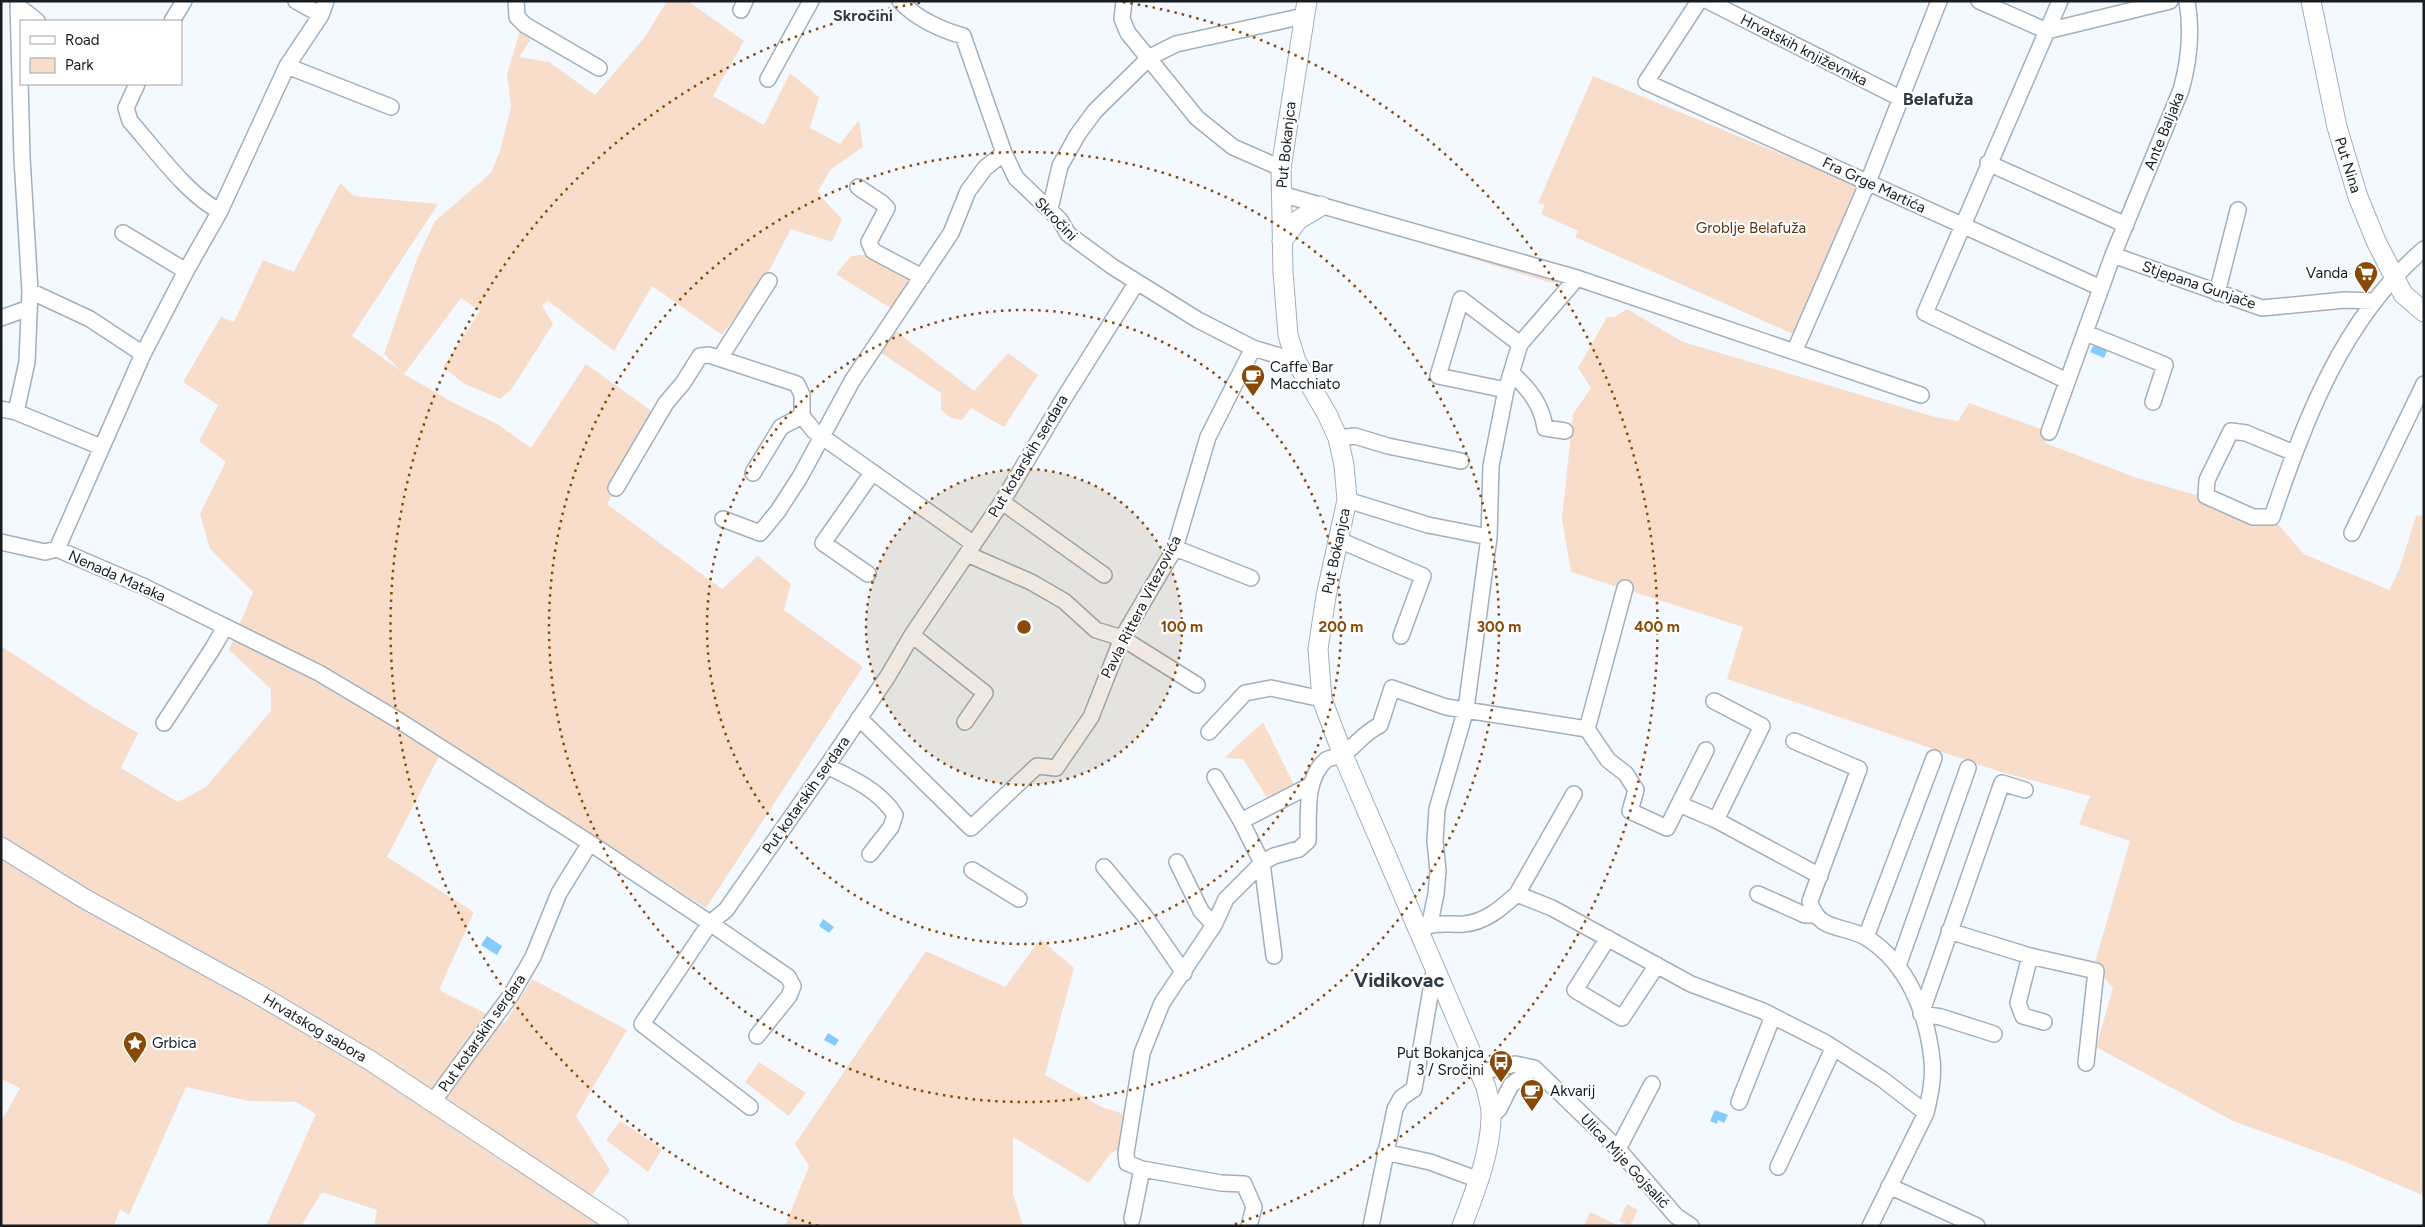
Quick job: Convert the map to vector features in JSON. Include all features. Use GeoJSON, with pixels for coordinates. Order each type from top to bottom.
{"type":"FeatureCollection","features":[{"type":"Feature","properties":{"kind":"main road","name":"Put Nina"},"geometry":{"type":"LineString","coordinates":[[2311,1],[2348,170],[2376,241],[2403,294],[2424,312]]}},
{"type":"Feature","properties":{"kind":"main road","name":"Put Bokanjca"},"geometry":{"type":"LineString","coordinates":[[1305,9],[1281,168],[1282,241],[1288,335],[1296,361],[1327,414],[1338,438],[1344,465],[1348,500],[1326,596],[1318,649],[1322,699],[1342,755],[1424,926],[1435,966],[1482,1072],[1492,1116],[1488,1147],[1479,1180],[1462,1226]]}},
{"type":"Feature","properties":{"kind":"main road"},"geometry":{"type":"LineString","coordinates":[[1282,241],[1298,220],[1321,206]]}},
{"type":"Feature","properties":{"kind":"main road","name":"Hrvatskog sabora"},"geometry":{"type":"LineString","coordinates":[[1,847],[85,899],[256,993],[371,1061],[619,1226]]}},
{"type":"Feature","properties":{"kind":"street"},"geometry":{"type":"LineString","coordinates":[[173,20],[184,1]]}},
{"type":"Feature","properties":{"kind":"street"},"geometry":{"type":"LineString","coordinates":[[58,549],[101,447],[144,354],[186,271],[220,211],[287,66],[324,8],[296,1]]}},
{"type":"Feature","properties":{"kind":"street"},"geometry":{"type":"LineString","coordinates":[[516,1],[517,16],[525,25],[599,68]]}},
{"type":"Feature","properties":{"kind":"street"},"geometry":{"type":"LineString","coordinates":[[768,79],[811,1]]}},
{"type":"Feature","properties":{"kind":"street","name":"Skročini"},"geometry":{"type":"LineString","coordinates":[[900,1],[913,14],[944,30],[963,36],[1004,153],[1016,178],[1060,220],[1068,234],[1081,245],[1198,320],[1253,348],[1296,361]]}},
{"type":"Feature","properties":{"kind":"street"},"geometry":{"type":"LineString","coordinates":[[1124,1],[1122,19],[1128,33],[1150,57],[1197,118],[1233,147],[1281,168]]}},
{"type":"Feature","properties":{"kind":"street","name":"Fra Grge Martića"},"geometry":{"type":"LineString","coordinates":[[1699,1],[1646,82],[2101,288]]}},
{"type":"Feature","properties":{"kind":"street","name":"Hrvatskih književnika"},"geometry":{"type":"LineString","coordinates":[[1708,1],[1900,98]]}},
{"type":"Feature","properties":{"kind":"street"},"geometry":{"type":"LineString","coordinates":[[1795,350],[1868,182],[1939,1]]}},
{"type":"Feature","properties":{"kind":"street"},"geometry":{"type":"LineString","coordinates":[[1980,1],[2047,32],[2125,7],[2170,1]]}},
{"type":"Feature","properties":{"kind":"street"},"geometry":{"type":"LineString","coordinates":[[2060,1],[1988,163],[1925,313],[2067,382]]}},
{"type":"Feature","properties":{"kind":"street","name":"Ante Baljaka"},"geometry":{"type":"LineString","coordinates":[[2048,432],[2086,333],[2113,255],[2170,122],[2188,68],[2190,17],[2186,1]]}},
{"type":"Feature","properties":{"kind":"street"},"geometry":{"type":"LineString","coordinates":[[18,3],[36,20]]}},
{"type":"Feature","properties":{"kind":"street"},"geometry":{"type":"LineString","coordinates":[[18,3],[20,80]]}},
{"type":"Feature","properties":{"kind":"street"},"geometry":{"type":"LineString","coordinates":[[1050,210],[1060,166],[1078,134],[1095,111],[1150,57],[1176,44],[1305,9]]}},
{"type":"Feature","properties":{"kind":"street"},"geometry":{"type":"LineString","coordinates":[[287,66],[391,107]]}},
{"type":"Feature","properties":{"kind":"street"},"geometry":{"type":"LineString","coordinates":[[20,85],[22,158],[30,290],[27,362],[9,411],[101,447]]}},
{"type":"Feature","properties":{"kind":"street"},"geometry":{"type":"LineString","coordinates":[[137,85],[126,108],[130,121],[190,189],[208,206],[220,211]]}},
{"type":"Feature","properties":{"kind":"street"},"geometry":{"type":"LineString","coordinates":[[723,519],[760,533],[778,511],[823,436],[852,381],[951,233],[968,191],[985,168],[1004,153]]}},
{"type":"Feature","properties":{"kind":"street"},"geometry":{"type":"LineString","coordinates":[[1988,163],[2126,225]]}},
{"type":"Feature","properties":{"kind":"street"},"geometry":{"type":"LineString","coordinates":[[858,187],[882,202],[887,208],[869,242],[873,251],[922,277]]}},
{"type":"Feature","properties":{"kind":"street"},"geometry":{"type":"LineString","coordinates":[[1281,194],[1576,278],[1795,350],[1921,395]]}},
{"type":"Feature","properties":{"kind":"street"},"geometry":{"type":"LineString","coordinates":[[2217,293],[2238,210]]}},
{"type":"Feature","properties":{"kind":"street"},"geometry":{"type":"LineString","coordinates":[[123,234],[186,271]]}},
{"type":"Feature","properties":{"kind":"street"},"geometry":{"type":"LineString","coordinates":[[2294,453],[2246,433],[2232,431],[2207,480],[2206,496],[2253,517],[2272,517],[2294,453],[2322,386],[2375,301],[2394,277],[2424,249]]}},
{"type":"Feature","properties":{"kind":"street","name":"Stjepana Gunjače"},"geometry":{"type":"LineString","coordinates":[[2113,255],[2262,308],[2344,300],[2375,301]]}},
{"type":"Feature","properties":{"kind":"street"},"geometry":{"type":"LineString","coordinates":[[1574,794],[1517,894],[1491,916],[1466,924],[1424,926],[1436,894],[1438,871],[1435,841],[1437,810],[1466,709],[1489,537],[1491,466],[1506,390],[1520,344],[1576,278]]}},
{"type":"Feature","properties":{"kind":"street"},"geometry":{"type":"LineString","coordinates":[[720,358],[769,281]]}},
{"type":"Feature","properties":{"kind":"street","name":"Put kotarskih serdara"},"geometry":{"type":"LineString","coordinates":[[750,1108],[642,1024],[710,923],[726,910],[827,766],[912,635],[1002,502],[1137,282]]}},
{"type":"Feature","properties":{"kind":"street"},"geometry":{"type":"LineString","coordinates":[[30,290],[90,318],[144,354]]}},
{"type":"Feature","properties":{"kind":"street"},"geometry":{"type":"LineString","coordinates":[[1506,390],[1438,376],[1461,298],[1520,344]]}},
{"type":"Feature","properties":{"kind":"street"},"geometry":{"type":"LineString","coordinates":[[1,318],[29,308]]}},
{"type":"Feature","properties":{"kind":"street"},"geometry":{"type":"LineString","coordinates":[[2086,333],[2165,365],[2154,402]]}},
{"type":"Feature","properties":{"kind":"street","name":"Pavla Rittera Vitezovića"},"geometry":{"type":"LineString","coordinates":[[859,718],[971,828],[1037,766],[1056,768],[1091,717],[1122,638],[1174,548],[1208,437],[1253,348]]}},
{"type":"Feature","properties":{"kind":"street"},"geometry":{"type":"LineString","coordinates":[[616,488],[666,403],[683,383],[700,356],[708,355],[720,358],[797,384],[802,395],[802,416],[814,431],[970,549],[1064,601],[1096,630],[1122,638],[1197,685]]}},
{"type":"Feature","properties":{"kind":"street"},"geometry":{"type":"LineString","coordinates":[[1511,373],[1524,384],[1534,398],[1544,415],[1545,428],[1565,430]]}},
{"type":"Feature","properties":{"kind":"street"},"geometry":{"type":"LineString","coordinates":[[2352,533],[2424,384]]}},
{"type":"Feature","properties":{"kind":"street"},"geometry":{"type":"LineString","coordinates":[[753,473],[781,426],[802,416]]}},
{"type":"Feature","properties":{"kind":"street"},"geometry":{"type":"LineString","coordinates":[[1338,438],[1356,436],[1388,446],[1461,461]]}},
{"type":"Feature","properties":{"kind":"street"},"geometry":{"type":"LineString","coordinates":[[868,574],[823,542],[872,473]]}},
{"type":"Feature","properties":{"kind":"street"},"geometry":{"type":"LineString","coordinates":[[1348,500],[1428,525],[1489,537]]}},
{"type":"Feature","properties":{"kind":"street"},"geometry":{"type":"LineString","coordinates":[[1002,502],[1104,575]]}},
{"type":"Feature","properties":{"kind":"street"},"geometry":{"type":"LineString","coordinates":[[1339,540],[1423,576],[1401,636]]}},
{"type":"Feature","properties":{"kind":"street","name":"Nenada Mataka"},"geometry":{"type":"LineString","coordinates":[[1,542],[45,552],[58,549],[145,587],[319,673],[398,720],[590,843]]}},
{"type":"Feature","properties":{"kind":"street"},"geometry":{"type":"LineString","coordinates":[[1174,548],[1251,578]]}},
{"type":"Feature","properties":{"kind":"street"},"geometry":{"type":"LineString","coordinates":[[1587,729],[1625,588]]}},
{"type":"Feature","properties":{"kind":"street"},"geometry":{"type":"LineString","coordinates":[[164,723],[227,628]]}},
{"type":"Feature","properties":{"kind":"street"},"geometry":{"type":"LineString","coordinates":[[912,635],[985,693],[965,722]]}},
{"type":"Feature","properties":{"kind":"street"},"geometry":{"type":"LineString","coordinates":[[1209,732],[1245,693],[1271,688],[1322,699]]}},
{"type":"Feature","properties":{"kind":"street"},"geometry":{"type":"LineString","coordinates":[[1248,1226],[1254,1207],[1244,1184],[1221,1183],[1142,1169],[1127,1164],[1126,1153],[1142,1054],[1162,1004],[1214,925],[1226,900],[1262,863],[1274,856],[1299,849],[1308,842],[1311,785],[1316,772],[1327,759],[1342,755],[1368,730],[1380,726],[1392,688],[1446,707],[1587,729],[1608,760],[1626,774],[1636,790],[1630,810],[1667,828],[1706,750]]}},
{"type":"Feature","properties":{"kind":"street"},"geometry":{"type":"LineString","coordinates":[[1714,701],[1762,726],[1716,820]]}},
{"type":"Feature","properties":{"kind":"street"},"geometry":{"type":"LineString","coordinates":[[1794,741],[1859,768],[1810,901],[1814,914],[1825,923],[1866,937],[1889,954],[1908,979],[1921,1014],[1932,1060],[1932,1084],[1926,1113],[1870,1226]]}},
{"type":"Feature","properties":{"kind":"street"},"geometry":{"type":"LineString","coordinates":[[1866,937],[1934,758]]}},
{"type":"Feature","properties":{"kind":"street"},"geometry":{"type":"LineString","coordinates":[[827,766],[859,781],[888,805],[894,815],[890,827],[870,854]]}},
{"type":"Feature","properties":{"kind":"street"},"geometry":{"type":"LineString","coordinates":[[1898,966],[1968,768]]}},
{"type":"Feature","properties":{"kind":"street"},"geometry":{"type":"LineString","coordinates":[[1215,777],[1241,821],[1262,863],[1274,956]]}},
{"type":"Feature","properties":{"kind":"street"},"geometry":{"type":"LineString","coordinates":[[1921,1014],[2002,783],[2025,790]]}},
{"type":"Feature","properties":{"kind":"street"},"geometry":{"type":"LineString","coordinates":[[1241,821],[1311,785]]}},
{"type":"Feature","properties":{"kind":"street"},"geometry":{"type":"LineString","coordinates":[[1679,804],[1716,820],[1820,876]]}},
{"type":"Feature","properties":{"kind":"street"},"geometry":{"type":"LineString","coordinates":[[590,843],[788,977],[793,986],[789,996],[758,1036]]}},
{"type":"Feature","properties":{"kind":"street","name":"Put kotarskih serdara"},"geometry":{"type":"LineString","coordinates":[[432,1102],[512,995],[533,957],[560,893],[590,843]]}},
{"type":"Feature","properties":{"kind":"street"},"geometry":{"type":"LineString","coordinates":[[1177,862],[1201,911],[1214,925]]}},
{"type":"Feature","properties":{"kind":"street"},"geometry":{"type":"LineString","coordinates":[[1104,867],[1144,915],[1184,973]]}},
{"type":"Feature","properties":{"kind":"street"},"geometry":{"type":"LineString","coordinates":[[972,870],[1018,899]]}},
{"type":"Feature","properties":{"kind":"street"},"geometry":{"type":"LineString","coordinates":[[1517,894],[1552,908],[1691,984],[1773,1016],[1834,1049],[1882,1079],[1926,1113]]}},
{"type":"Feature","properties":{"kind":"street"},"geometry":{"type":"LineString","coordinates":[[1758,894],[1805,915],[1814,914]]}},
{"type":"Feature","properties":{"kind":"street"},"geometry":{"type":"LineString","coordinates":[[1949,931],[2030,956],[2096,971],[2086,1063]]}},
{"type":"Feature","properties":{"kind":"street"},"geometry":{"type":"LineString","coordinates":[[1608,938],[1575,990],[1622,1018],[1657,965]]}},
{"type":"Feature","properties":{"kind":"street"},"geometry":{"type":"LineString","coordinates":[[2030,956],[2018,1003],[2023,1016],[2044,1022]]}},
{"type":"Feature","properties":{"kind":"street"},"geometry":{"type":"LineString","coordinates":[[1371,1226],[1395,1109],[1401,1098],[1414,1089],[1435,966]]}},
{"type":"Feature","properties":{"kind":"street"},"geometry":{"type":"LineString","coordinates":[[1921,1014],[1941,1017],[1994,1034]]}},
{"type":"Feature","properties":{"kind":"street"},"geometry":{"type":"LineString","coordinates":[[1739,1102],[1773,1016]]}},
{"type":"Feature","properties":{"kind":"street"},"geometry":{"type":"LineString","coordinates":[[1778,1167],[1834,1049]]}},
{"type":"Feature","properties":{"kind":"street"},"geometry":{"type":"LineString","coordinates":[[1482,1072],[1515,1064],[1534,1068]]}},
{"type":"Feature","properties":{"kind":"street"},"geometry":{"type":"LineString","coordinates":[[1492,1116],[1499,1109],[1511,1085],[1534,1068]]}},
{"type":"Feature","properties":{"kind":"street","name":"Ulica Mije Gojsalić"},"geometry":{"type":"LineString","coordinates":[[1534,1068],[1618,1149],[1673,1221],[1691,1226]]}},
{"type":"Feature","properties":{"kind":"street"},"geometry":{"type":"LineString","coordinates":[[1618,1149],[1652,1084]]}},
{"type":"Feature","properties":{"kind":"street"},"geometry":{"type":"LineString","coordinates":[[1385,1152],[1430,1162],[1479,1180]]}},
{"type":"Feature","properties":{"kind":"street"},"geometry":{"type":"LineString","coordinates":[[1132,1219],[1142,1169]]}},
{"type":"Feature","properties":{"kind":"street"},"geometry":{"type":"LineString","coordinates":[[1889,1186],[1977,1226]]}},
{"type":"Feature","properties":{"kind":"green space"},"geometry":{"type":"Polygon","coordinates":[[[667,1],[688,1],[744,41],[713,96],[764,125],[790,73],[819,97],[810,128],[840,144],[859,120],[863,147],[831,169],[818,191],[842,219],[832,242],[791,229],[770,269],[722,335],[652,286],[614,351],[548,301],[542,305],[553,324],[511,390],[500,399],[463,383],[443,367],[480,311],[461,298],[404,374],[452,402],[499,425],[531,448],[586,364],[657,415],[607,504],[722,589],[758,556],[791,584],[784,610],[863,667],[706,908],[447,741],[387,857],[474,912],[439,990],[505,1023],[532,979],[627,1030],[576,1116],[610,1170],[581,1211],[602,1226],[374,1226],[377,1210],[322,1192],[301,1226],[266,1226],[316,1114],[296,1102],[249,1101],[186,1087],[129,1215],[120,1209],[114,1226],[1,1226],[1,1122],[20,1088],[1,1079],[1,646],[92,706],[138,733],[121,768],[178,802],[206,787],[271,711],[271,689],[229,650],[253,592],[210,549],[200,514],[226,462],[199,441],[218,405],[183,382],[221,317],[234,322],[263,260],[294,272],[340,183],[354,196],[438,204],[352,336],[401,371],[384,354],[417,259],[435,221],[491,173],[500,151],[511,107],[507,74],[520,31],[532,38],[519,57],[549,62],[595,95],[645,37],[667,1]]]}},
{"type":"Feature","properties":{"kind":"green space","name":"Groblje Belafuža"},"geometry":{"type":"Polygon","coordinates":[[[1593,76],[1858,186],[1793,334],[1575,237],[1578,231],[1541,214],[1545,205],[1538,203],[1593,76]]]}},
{"type":"Feature","properties":{"kind":"green space"},"geometry":{"type":"Polygon","coordinates":[[[1350,221],[1554,277],[1556,281],[1554,283],[1548,282],[1350,221]]]}},
{"type":"Feature","properties":{"kind":"green space"},"geometry":{"type":"Polygon","coordinates":[[[851,256],[877,256],[918,282],[898,313],[836,274],[851,256]]]}},
{"type":"Feature","properties":{"kind":"green space"},"geometry":{"type":"Polygon","coordinates":[[[1627,309],[1683,342],[1935,417],[1958,421],[1969,403],[2049,432],[2045,443],[2137,478],[2272,517],[2304,554],[2389,590],[2399,570],[2416,516],[2424,515],[2424,1196],[2348,1163],[2233,1121],[2096,1047],[2113,988],[2094,966],[2130,841],[2079,824],[2090,796],[2001,772],[1727,679],[1743,627],[1571,572],[1562,519],[1573,414],[1591,388],[1578,368],[1607,317],[1614,317],[1627,309]]]}},
{"type":"Feature","properties":{"kind":"green space"},"geometry":{"type":"Polygon","coordinates":[[[889,326],[974,391],[1008,353],[1038,375],[1004,427],[971,408],[962,420],[951,418],[941,410],[941,393],[874,348],[889,326]]]}},
{"type":"Feature","properties":{"kind":"green space"},"geometry":{"type":"Polygon","coordinates":[[[1263,722],[1298,793],[1272,806],[1243,759],[1224,758],[1263,722]]]}},
{"type":"Feature","properties":{"kind":"green space"},"geometry":{"type":"Polygon","coordinates":[[[1040,939],[1074,968],[1045,1075],[1102,1107],[1121,1113],[1128,1121],[1123,1147],[1110,1154],[1089,1183],[1013,1137],[1013,1194],[1023,1226],[785,1226],[809,1166],[795,1144],[926,951],[1005,987],[1040,939]]]}},
{"type":"Feature","properties":{"kind":"green space"},"geometry":{"type":"Polygon","coordinates":[[[759,1062],[806,1093],[789,1116],[745,1082],[759,1062]]]}},
{"type":"Feature","properties":{"kind":"green space"},"geometry":{"type":"Polygon","coordinates":[[[620,1121],[662,1149],[648,1172],[606,1140],[620,1121]]]}},
{"type":"Feature","properties":{"kind":"green space"},"geometry":{"type":"Polygon","coordinates":[[[1627,1204],[1638,1210],[1630,1226],[1619,1221],[1627,1204]]]}},
{"type":"Feature","properties":{"kind":"green space"},"geometry":{"type":"Polygon","coordinates":[[[1590,1212],[1619,1226],[1584,1226],[1590,1212]]]}},
{"type":"Feature","properties":{"kind":"water"},"geometry":{"type":"Polygon","coordinates":[[[2094,344],[2108,349],[2104,358],[2090,352],[2094,344]]]}},
{"type":"Feature","properties":{"kind":"water"},"geometry":{"type":"Polygon","coordinates":[[[823,919],[834,927],[829,933],[819,926],[823,919]]]}},
{"type":"Feature","properties":{"kind":"water"},"geometry":{"type":"Polygon","coordinates":[[[487,936],[502,946],[497,955],[481,945],[487,936]]]}},
{"type":"Feature","properties":{"kind":"water"},"geometry":{"type":"Polygon","coordinates":[[[828,1033],[839,1040],[835,1046],[824,1040],[828,1033]]]}},
{"type":"Feature","properties":{"kind":"water"},"geometry":{"type":"Polygon","coordinates":[[[1715,1110],[1728,1115],[1724,1123],[1718,1120],[1717,1124],[1710,1121],[1715,1110]]]}},
{"type":"Feature","properties":{"kind":"place","name":"Vanda"},"geometry":{"type":"Point","coordinates":[2366,294]}},
{"type":"Feature","properties":{"kind":"place","name":"Caffe Bar Macchiato"},"geometry":{"type":"Point","coordinates":[1253,397]}},
{"type":"Feature","properties":{"kind":"place","name":"Grbica"},"geometry":{"type":"Point","coordinates":[135,1064]}},
{"type":"Feature","properties":{"kind":"place","name":"Put Bokanjca 3 / Sročini"},"geometry":{"type":"Point","coordinates":[1501,1083]}},
{"type":"Feature","properties":{"kind":"place","name":"Akvarij"},"geometry":{"type":"Point","coordinates":[1532,1112]}},
{"type":"Feature","properties":{"kind":"district","name":"Skročini"},"geometry":{"type":"Point","coordinates":[863,15]}},
{"type":"Feature","properties":{"kind":"district","name":"Belafuža"},"geometry":{"type":"Point","coordinates":[1938,99]}},
{"type":"Feature","properties":{"kind":"district","name":"Vidikovac"},"geometry":{"type":"Point","coordinates":[1399,980]}}]}
